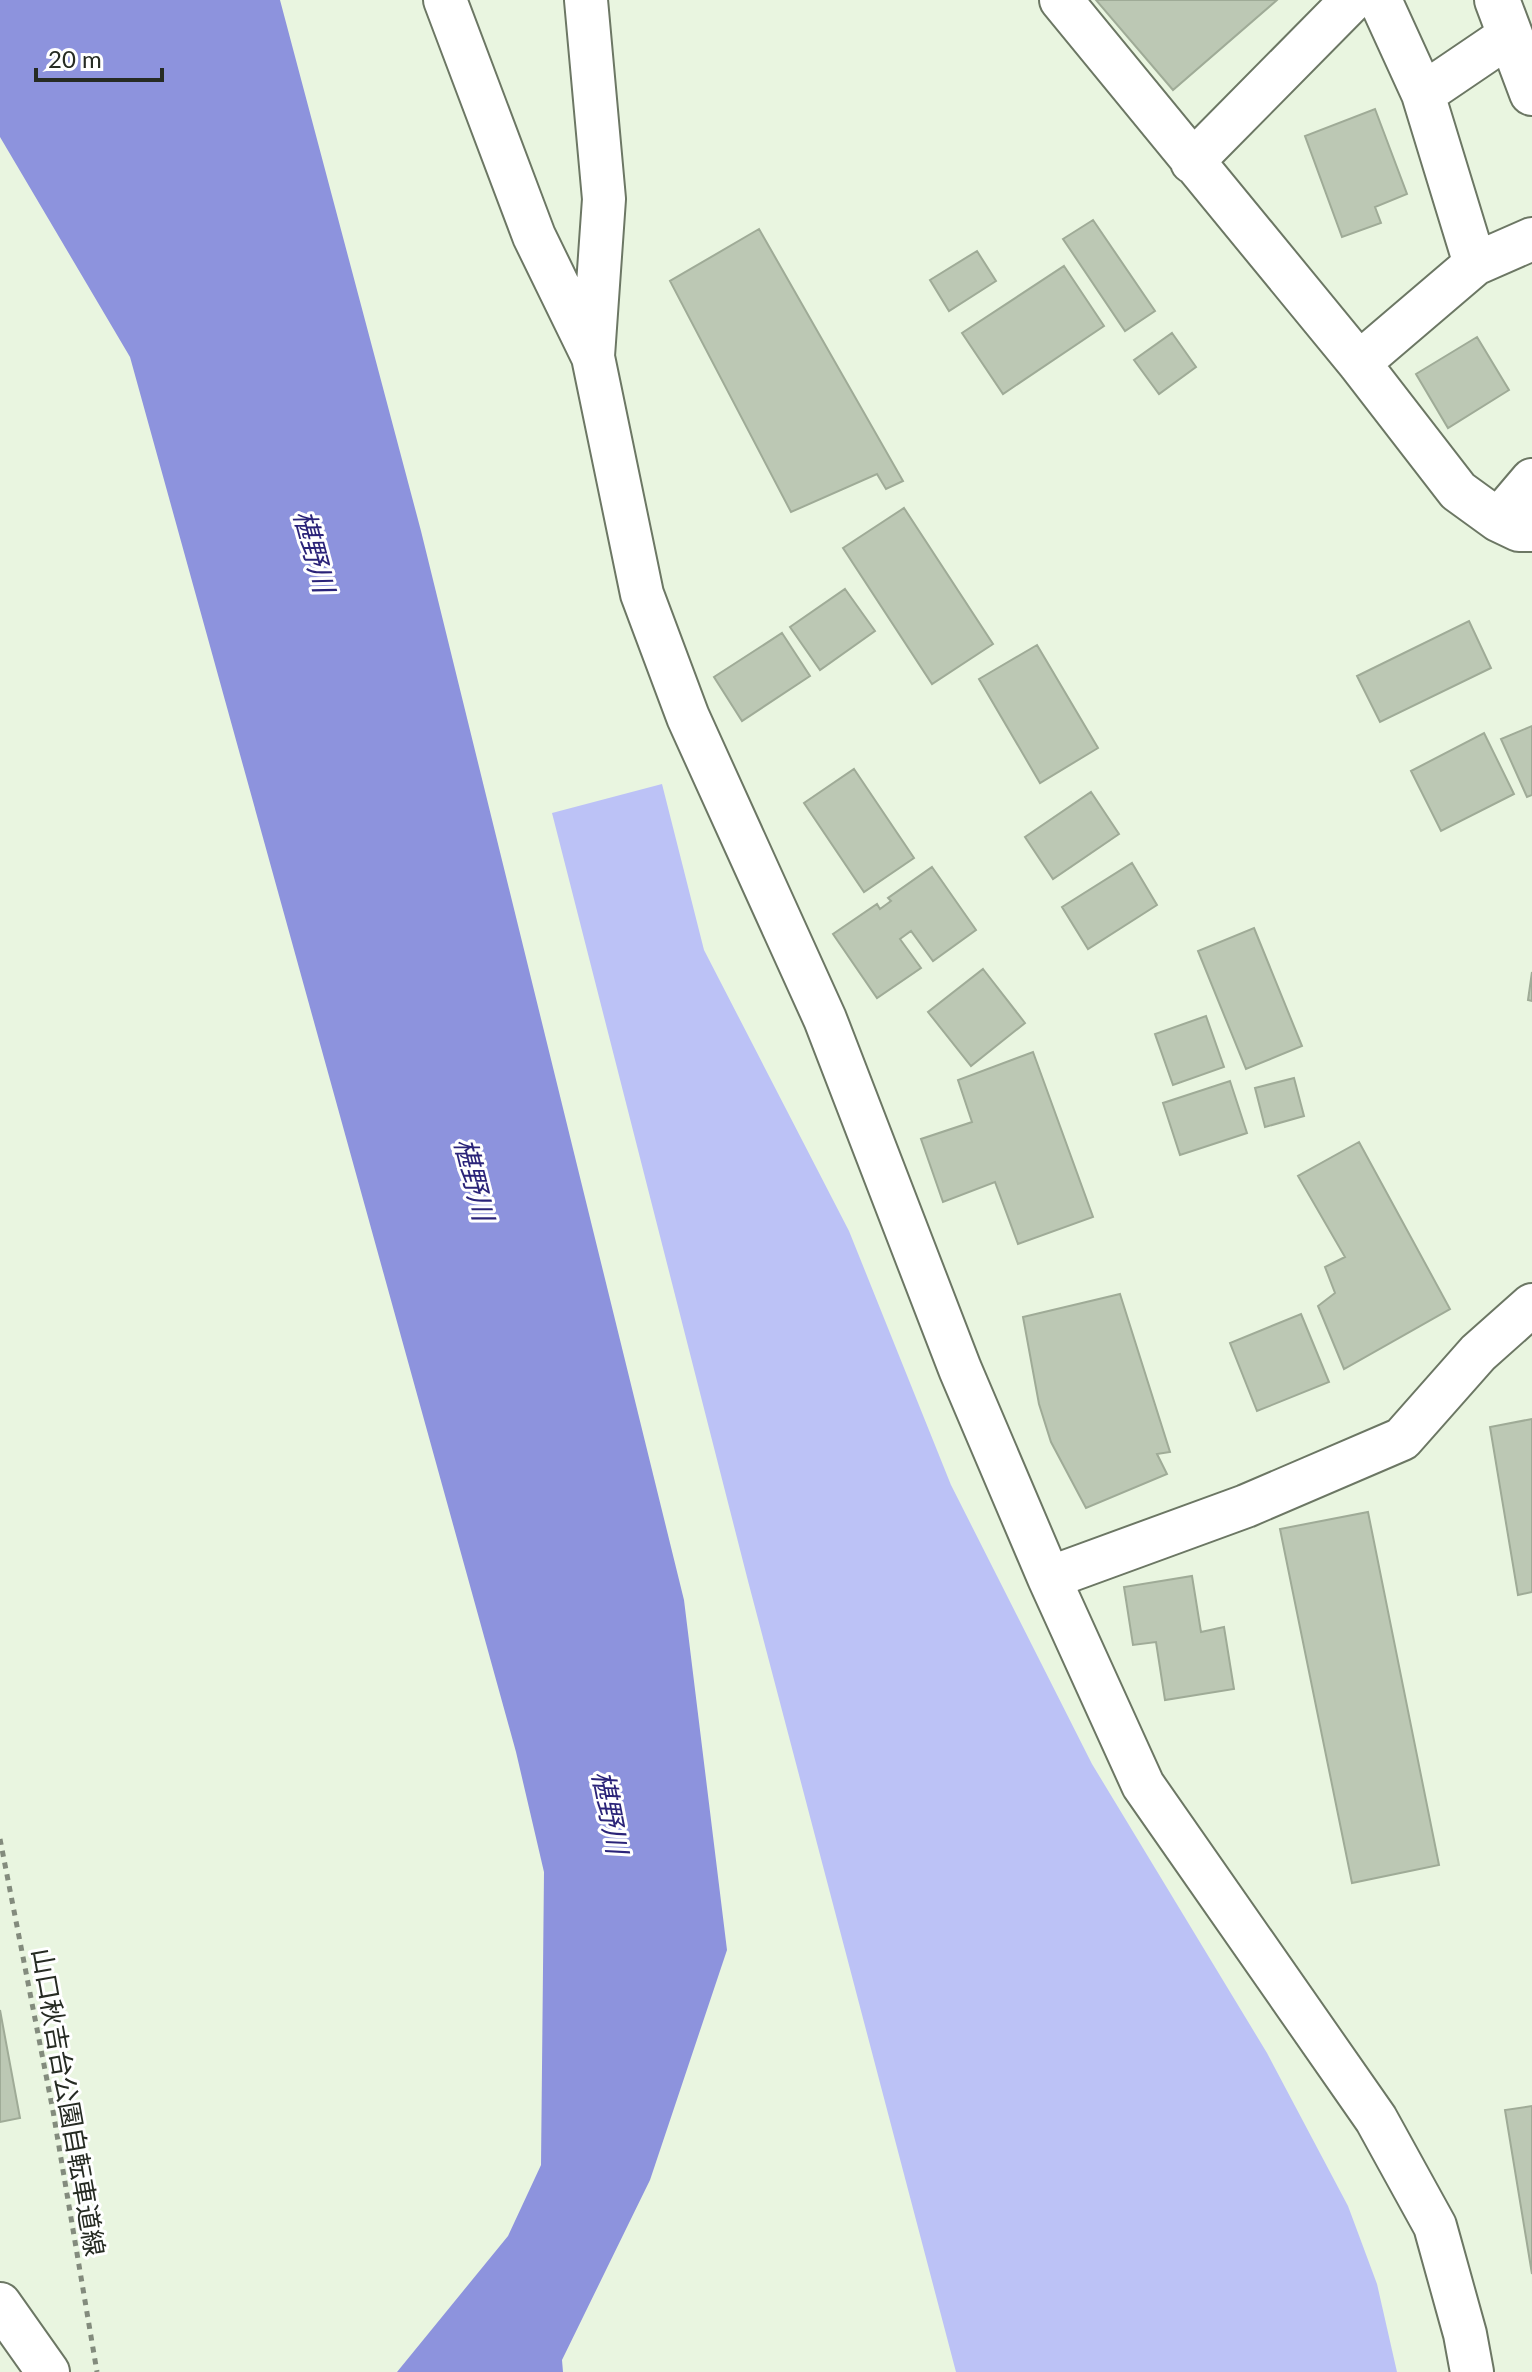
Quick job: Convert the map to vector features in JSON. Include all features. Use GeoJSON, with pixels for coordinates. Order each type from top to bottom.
{"type":"FeatureCollection","features":[{"type":"Feature","properties":{"kind":"main road"},"geometry":{"type":"LineString","coordinates":[[1504,17],[1532,93]]}},
{"type":"Feature","properties":{"kind":"street"},"geometry":{"type":"LineString","coordinates":[[445,0],[534,236],[593,357],[642,594],[688,717],[825,1019],[960,1369],[1049,1578],[1143,1785],[1376,2119],[1435,2226],[1465,2334],[1472,2372]]}},
{"type":"Feature","properties":{"kind":"street"},"geometry":{"type":"LineString","coordinates":[[586,0],[604,199],[593,357]]}},
{"type":"Feature","properties":{"kind":"street"},"geometry":{"type":"LineString","coordinates":[[1061,0],[1359,363],[1458,491],[1515,525],[1532,480]]}},
{"type":"Feature","properties":{"kind":"street"},"geometry":{"type":"LineString","coordinates":[[1192,162],[1352,0]]}},
{"type":"Feature","properties":{"kind":"street"},"geometry":{"type":"LineString","coordinates":[[1380,0],[1423,94],[1475,264]]}},
{"type":"Feature","properties":{"kind":"street"},"geometry":{"type":"LineString","coordinates":[[1423,94],[1504,17]]}},
{"type":"Feature","properties":{"kind":"street"},"geometry":{"type":"LineString","coordinates":[[1359,363],[1475,264],[1532,239]]}},
{"type":"Feature","properties":{"kind":"street"},"geometry":{"type":"LineString","coordinates":[[1049,1578],[1246,1506],[1402,1439],[1478,1353],[1532,1305]]}},
{"type":"Feature","properties":{"kind":"street"},"geometry":{"type":"LineString","coordinates":[[0,2304],[48,2372]]}},
{"type":"Feature","properties":{"kind":"path","name":"山口秋吉台公園自転車道線"},"geometry":{"type":"LineString","coordinates":[[0,1839],[53,2111],[97,2372]]}},
{"type":"Feature","properties":{"kind":"shaded area"},"geometry":{"type":"Polygon","coordinates":[[[662,784],[704,950],[849,1231],[951,1485],[1092,1764],[1267,2053],[1348,2206],[1377,2284],[1397,2372],[956,2372],[748,1581],[552,813],[662,784]]]}},
{"type":"Feature","properties":{"kind":"water","name":"椹野川"},"geometry":{"type":"Polygon","coordinates":[[[0,0],[280,0],[421,531],[684,1600],[727,1950],[650,2180],[562,2360],[563,2372],[397,2372],[508,2236],[541,2165],[544,1872],[516,1752],[130,357],[0,137],[0,0]]]}},
{"type":"Feature","properties":{"kind":"building"},"geometry":{"type":"Polygon","coordinates":[[[1096,0],[1277,0],[1173,90],[1096,0]]]}},
{"type":"Feature","properties":{"kind":"building"},"geometry":{"type":"Polygon","coordinates":[[[1375,109],[1407,194],[1375,207],[1381,223],[1342,237],[1305,136],[1375,109]]]}},
{"type":"Feature","properties":{"kind":"building"},"geometry":{"type":"Polygon","coordinates":[[[1093,220],[1155,311],[1125,331],[1063,239],[1093,220]]]}},
{"type":"Feature","properties":{"kind":"building"},"geometry":{"type":"Polygon","coordinates":[[[759,229],[903,481],[886,489],[877,474],[791,512],[670,281],[759,229]]]}},
{"type":"Feature","properties":{"kind":"building"},"geometry":{"type":"Polygon","coordinates":[[[977,251],[996,281],[949,311],[930,280],[977,251]]]}},
{"type":"Feature","properties":{"kind":"building"},"geometry":{"type":"Polygon","coordinates":[[[1064,266],[1104,326],[1003,394],[962,333],[1064,266]]]}},
{"type":"Feature","properties":{"kind":"building"},"geometry":{"type":"Polygon","coordinates":[[[1172,333],[1196,367],[1159,394],[1134,360],[1172,333]]]}},
{"type":"Feature","properties":{"kind":"building"},"geometry":{"type":"Polygon","coordinates":[[[1477,337],[1509,390],[1448,428],[1416,374],[1477,337]]]}},
{"type":"Feature","properties":{"kind":"building"},"geometry":{"type":"Polygon","coordinates":[[[904,508],[993,644],[932,684],[843,548],[904,508]]]}},
{"type":"Feature","properties":{"kind":"building"},"geometry":{"type":"Polygon","coordinates":[[[845,589],[875,631],[820,670],[790,627],[845,589]]]}},
{"type":"Feature","properties":{"kind":"building"},"geometry":{"type":"Polygon","coordinates":[[[1469,621],[1491,668],[1380,722],[1357,676],[1469,621]]]}},
{"type":"Feature","properties":{"kind":"building"},"geometry":{"type":"Polygon","coordinates":[[[782,633],[810,676],[742,721],[714,677],[782,633]]]}},
{"type":"Feature","properties":{"kind":"building"},"geometry":{"type":"Polygon","coordinates":[[[1037,645],[1098,748],[1040,783],[979,679],[1037,645]]]}},
{"type":"Feature","properties":{"kind":"building"},"geometry":{"type":"Polygon","coordinates":[[[1532,726],[1532,795],[1527,797],[1501,739],[1532,726]]]}},
{"type":"Feature","properties":{"kind":"building"},"geometry":{"type":"Polygon","coordinates":[[[1484,733],[1514,794],[1441,831],[1411,771],[1484,733]]]}},
{"type":"Feature","properties":{"kind":"building"},"geometry":{"type":"Polygon","coordinates":[[[854,769],[914,858],[864,892],[804,803],[854,769]]]}},
{"type":"Feature","properties":{"kind":"building"},"geometry":{"type":"Polygon","coordinates":[[[1091,792],[1119,834],[1053,879],[1025,837],[1091,792]]]}},
{"type":"Feature","properties":{"kind":"building"},"geometry":{"type":"Polygon","coordinates":[[[1132,863],[1157,905],[1088,949],[1062,907],[1132,863]]]}},
{"type":"Feature","properties":{"kind":"building"},"geometry":{"type":"Polygon","coordinates":[[[932,867],[976,930],[933,961],[911,931],[900,939],[921,968],[877,998],[833,934],[877,904],[880,909],[891,901],[888,898],[932,867]]]}},
{"type":"Feature","properties":{"kind":"building"},"geometry":{"type":"Polygon","coordinates":[[[1254,928],[1302,1046],[1246,1069],[1198,951],[1254,928]]]}},
{"type":"Feature","properties":{"kind":"building"},"geometry":{"type":"Polygon","coordinates":[[[983,969],[1025,1023],[971,1066],[928,1012],[983,969]]]}},
{"type":"Feature","properties":{"kind":"building"},"geometry":{"type":"Polygon","coordinates":[[[1532,972],[1532,1001],[1528,1000],[1532,972]]]}},
{"type":"Feature","properties":{"kind":"building"},"geometry":{"type":"Polygon","coordinates":[[[1206,1016],[1224,1067],[1173,1085],[1155,1034],[1206,1016]]]}},
{"type":"Feature","properties":{"kind":"building"},"geometry":{"type":"Polygon","coordinates":[[[1033,1052],[1093,1217],[1018,1244],[995,1182],[943,1202],[921,1139],[972,1122],[958,1080],[1033,1052]]]}},
{"type":"Feature","properties":{"kind":"building"},"geometry":{"type":"Polygon","coordinates":[[[1294,1078],[1304,1116],[1265,1127],[1255,1088],[1294,1078]]]}},
{"type":"Feature","properties":{"kind":"building"},"geometry":{"type":"Polygon","coordinates":[[[1230,1081],[1247,1133],[1180,1155],[1163,1103],[1230,1081]]]}},
{"type":"Feature","properties":{"kind":"building"},"geometry":{"type":"Polygon","coordinates":[[[1359,1142],[1450,1309],[1344,1369],[1318,1306],[1335,1293],[1325,1267],[1345,1257],[1298,1176],[1359,1142]]]}},
{"type":"Feature","properties":{"kind":"building"},"geometry":{"type":"Polygon","coordinates":[[[1120,1294],[1170,1452],[1157,1454],[1167,1474],[1086,1508],[1051,1442],[1039,1404],[1023,1317],[1120,1294]]]}},
{"type":"Feature","properties":{"kind":"building"},"geometry":{"type":"Polygon","coordinates":[[[1301,1314],[1329,1382],[1257,1411],[1230,1343],[1301,1314]]]}},
{"type":"Feature","properties":{"kind":"building"},"geometry":{"type":"Polygon","coordinates":[[[1532,1419],[1532,1592],[1518,1595],[1490,1427],[1532,1419]]]}},
{"type":"Feature","properties":{"kind":"building"},"geometry":{"type":"Polygon","coordinates":[[[1368,1512],[1439,1865],[1352,1883],[1280,1529],[1368,1512]]]}},
{"type":"Feature","properties":{"kind":"building"},"geometry":{"type":"Polygon","coordinates":[[[1192,1576],[1201,1632],[1224,1627],[1234,1689],[1165,1700],[1156,1642],[1133,1645],[1124,1587],[1192,1576]]]}},
{"type":"Feature","properties":{"kind":"building"},"geometry":{"type":"Polygon","coordinates":[[[0,2010],[20,2118],[0,2122],[0,2010]]]}},
{"type":"Feature","properties":{"kind":"building"},"geometry":{"type":"Polygon","coordinates":[[[1532,2106],[1532,2274],[1505,2110],[1532,2106]]]}}]}
